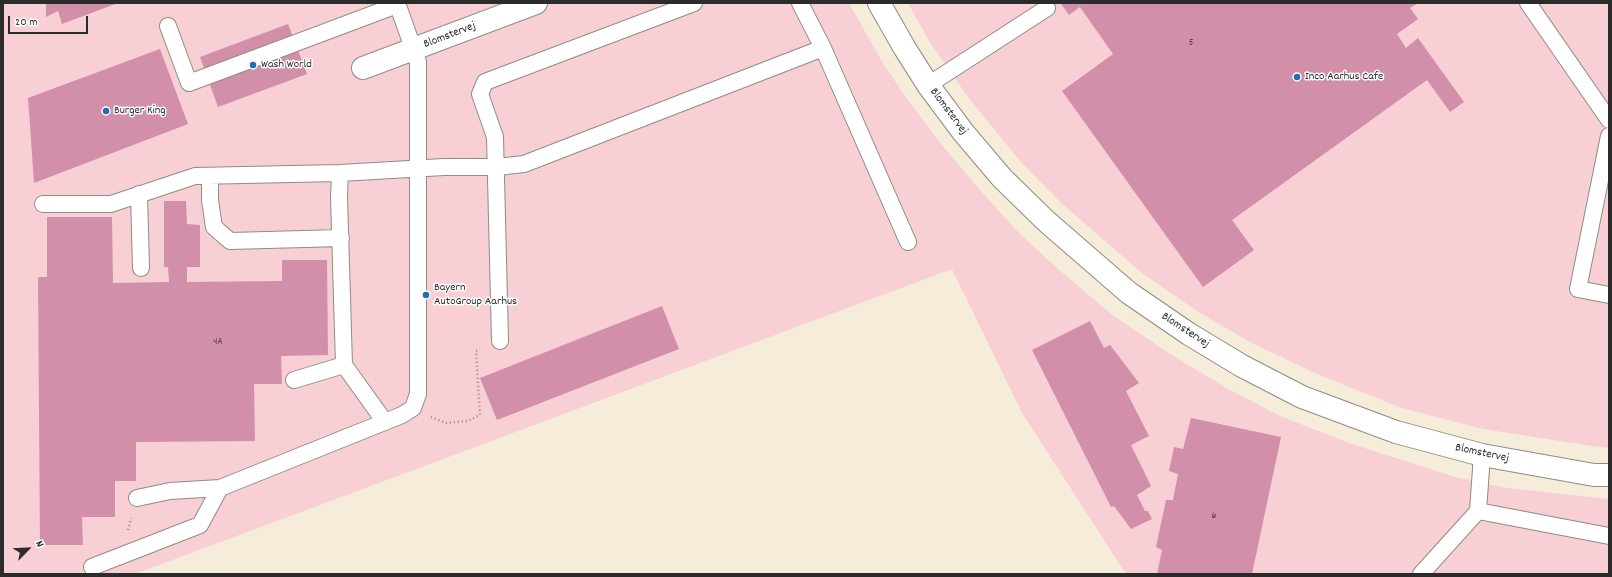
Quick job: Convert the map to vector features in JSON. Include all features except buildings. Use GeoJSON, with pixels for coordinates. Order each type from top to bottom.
{"type":"FeatureCollection","features":[{"type":"Feature","properties":{"kind":"street","name":"Blomstervej"},"geometry":{"type":"LineString","coordinates":[[363,68],[536,3]]}},
{"type":"Feature","properties":{"kind":"street","name":"Blomstervej"},"geometry":{"type":"LineString","coordinates":[[879,3],[928,85],[1002,178],[1046,221],[1130,293],[1189,334],[1242,366],[1302,397],[1396,432],[1482,455],[1594,475],[1609,475]]}},
{"type":"Feature","properties":{"kind":"lane"},"geometry":{"type":"LineString","coordinates":[[500,341],[497,167],[495,136],[480,94],[485,82],[694,3]]}},
{"type":"Feature","properties":{"kind":"lane"},"geometry":{"type":"LineString","coordinates":[[800,3],[823,48],[908,242]]}},
{"type":"Feature","properties":{"kind":"lane"},"geometry":{"type":"LineString","coordinates":[[1528,3],[1609,120]]}},
{"type":"Feature","properties":{"kind":"lane"},"geometry":{"type":"LineString","coordinates":[[137,498],[170,491],[220,488],[402,415],[413,408],[418,394],[418,62],[397,4],[189,83],[168,26]]}},
{"type":"Feature","properties":{"kind":"lane"},"geometry":{"type":"LineString","coordinates":[[928,85],[1047,8]]}},
{"type":"Feature","properties":{"kind":"lane"},"geometry":{"type":"LineString","coordinates":[[43,204],[112,204],[195,176],[340,173],[444,167],[497,167],[524,164],[823,48]]}},
{"type":"Feature","properties":{"kind":"lane"},"geometry":{"type":"LineString","coordinates":[[1609,136],[1578,288],[1609,296]]}},
{"type":"Feature","properties":{"kind":"lane"},"geometry":{"type":"LineString","coordinates":[[340,173],[339,197],[344,365],[385,422]]}},
{"type":"Feature","properties":{"kind":"lane"},"geometry":{"type":"LineString","coordinates":[[210,176],[210,200],[214,227],[230,241],[340,238]]}},
{"type":"Feature","properties":{"kind":"lane"},"geometry":{"type":"LineString","coordinates":[[139,194],[141,268]]}},
{"type":"Feature","properties":{"kind":"lane"},"geometry":{"type":"LineString","coordinates":[[294,380],[344,365]]}},
{"type":"Feature","properties":{"kind":"lane"},"geometry":{"type":"LineString","coordinates":[[1421,574],[1478,511],[1482,455]]}},
{"type":"Feature","properties":{"kind":"lane"},"geometry":{"type":"LineString","coordinates":[[92,566],[200,525],[220,488]]}},
{"type":"Feature","properties":{"kind":"lane"},"geometry":{"type":"LineString","coordinates":[[1478,511],[1609,536]]}},
{"type":"Feature","properties":{"kind":"path"},"geometry":{"type":"LineString","coordinates":[[446,423],[468,422],[480,415],[476,351],[500,341]]}},
{"type":"Feature","properties":{"kind":"path"},"geometry":{"type":"LineString","coordinates":[[127,532],[137,498]]}},
{"type":"Feature","properties":{"kind":"shaded area","name":"Bayern AutoGroup Aarhus"},"geometry":{"type":"Polygon","coordinates":[[[3,3],[849,3],[882,62],[941,144],[1018,232],[1058,269],[1111,314],[1170,354],[1228,389],[1280,416],[1349,443],[1455,477],[1507,488],[1609,499],[1609,574],[1126,574],[1022,413],[952,269],[135,574],[3,574],[3,3]]]}},
{"type":"Feature","properties":{"kind":"shaded area"},"geometry":{"type":"Polygon","coordinates":[[[908,3],[1609,3],[1609,448],[1483,429],[1402,408],[1317,374],[1252,343],[1200,313],[1142,273],[1060,202],[1020,161],[968,97],[931,44],[908,3]]]}},
{"type":"Feature","properties":{"kind":"place","name":"Wash World"},"geometry":{"type":"Point","coordinates":[253,65]}},
{"type":"Feature","properties":{"kind":"place","name":"Inco Aarhus Cafe"},"geometry":{"type":"Point","coordinates":[1297,77]}},
{"type":"Feature","properties":{"kind":"place","name":"Burger King"},"geometry":{"type":"Point","coordinates":[106,111]}},
{"type":"Feature","properties":{"kind":"place","name":"Bayern AutoGroup Aarhus"},"geometry":{"type":"Point","coordinates":[426,295]}}]}
